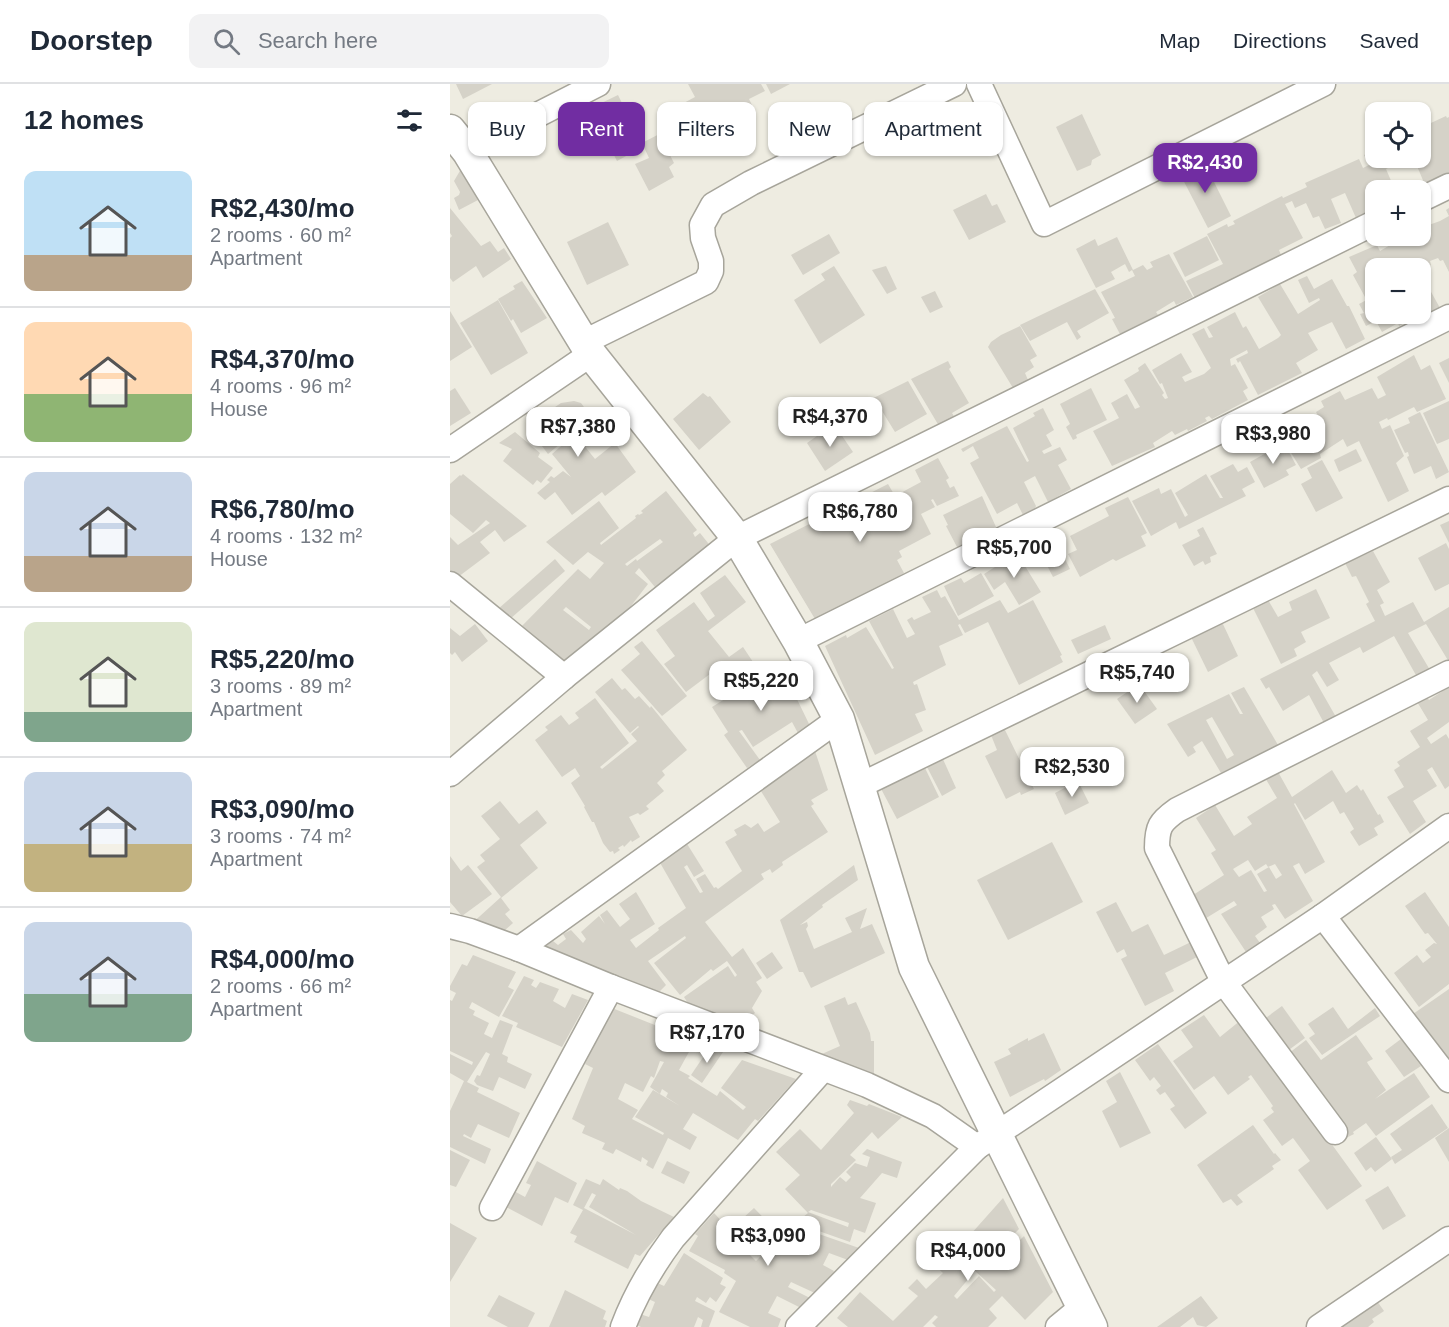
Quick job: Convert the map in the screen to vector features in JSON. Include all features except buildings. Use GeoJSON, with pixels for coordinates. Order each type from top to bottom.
{"type":"FeatureCollection","features":[{"type":"Feature","properties":{"kind":"street"},"geometry":{"type":"LineString","coordinates":[[598,84],[458,140],[588,348],[737,538],[798,641],[838,719],[914,967],[987,1140],[1086,1317],[1058,1327]]}},
{"type":"Feature","properties":{"kind":"street"},"geometry":{"type":"LineString","coordinates":[[450,450],[588,348],[706,282],[711,271],[711,261],[703,238],[702,225],[713,205],[751,183],[954,84]]}},
{"type":"Feature","properties":{"kind":"street"},"geometry":{"type":"LineString","coordinates":[[979,84],[1044,224],[1323,84]]}},
{"type":"Feature","properties":{"kind":"street"},"geometry":{"type":"LineString","coordinates":[[1431,195],[1449,186]]}},
{"type":"Feature","properties":{"kind":"street"},"geometry":{"type":"LineString","coordinates":[[450,774],[564,677],[737,538],[1365,227]]}},
{"type":"Feature","properties":{"kind":"street"},"geometry":{"type":"LineString","coordinates":[[798,641],[1449,317]]}},
{"type":"Feature","properties":{"kind":"street"},"geometry":{"type":"LineString","coordinates":[[859,786],[1449,499]]}},
{"type":"Feature","properties":{"kind":"street"},"geometry":{"type":"LineString","coordinates":[[450,584],[564,677]]}},
{"type":"Feature","properties":{"kind":"street"},"geometry":{"type":"LineString","coordinates":[[1335,1132],[1223,981],[1157,848],[1157,832],[1164,820],[1177,810],[1449,673]]}},
{"type":"Feature","properties":{"kind":"street"},"geometry":{"type":"LineString","coordinates":[[519,949],[838,719]]}},
{"type":"Feature","properties":{"kind":"street"},"geometry":{"type":"LineString","coordinates":[[798,1327],[987,1140],[1323,916],[1449,826]]}},
{"type":"Feature","properties":{"kind":"street"},"geometry":{"type":"LineString","coordinates":[[1323,916],[1449,1080]]}},
{"type":"Feature","properties":{"kind":"street"},"geometry":{"type":"LineString","coordinates":[[453,932],[470,931],[519,949],[907,1102],[987,1140]]}},
{"type":"Feature","properties":{"kind":"street"},"geometry":{"type":"LineString","coordinates":[[492,1208],[611,987]]}},
{"type":"Feature","properties":{"kind":"street"},"geometry":{"type":"LineString","coordinates":[[623,1327],[630,1308],[651,1268],[673,1238],[823,1069]]}},
{"type":"Feature","properties":{"kind":"street"},"geometry":{"type":"LineString","coordinates":[[1319,1327],[1449,1239]]}}]}
